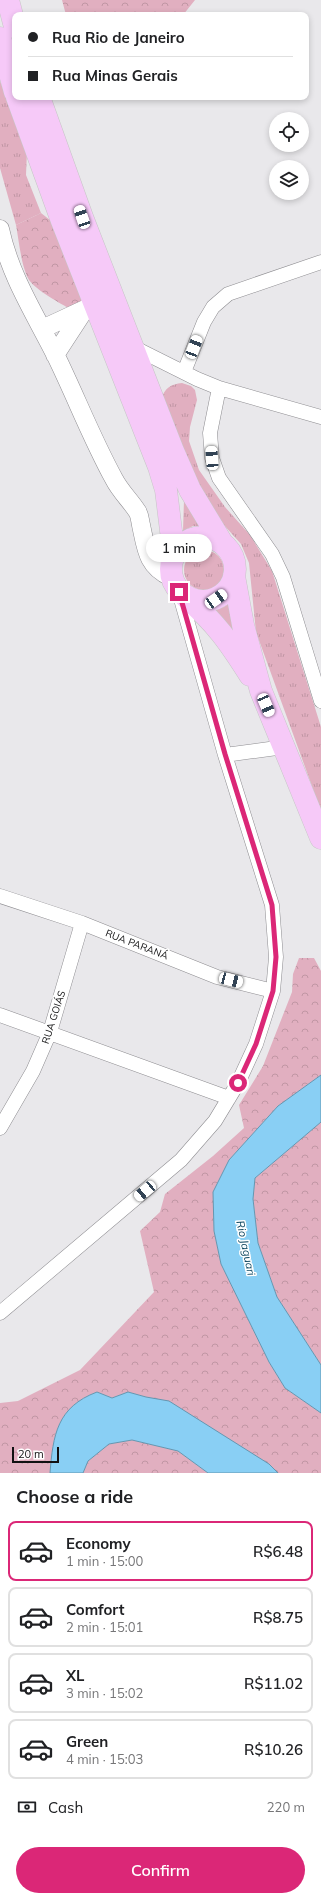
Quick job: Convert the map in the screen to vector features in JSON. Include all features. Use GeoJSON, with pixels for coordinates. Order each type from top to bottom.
{"type":"FeatureCollection","features":[{"type":"Feature","properties":{"kind":"main road"},"geometry":{"type":"LineString","coordinates":[[8,0],[12,15]]}},
{"type":"Feature","properties":{"kind":"main road"},"geometry":{"type":"LineString","coordinates":[[0,38],[12,81]]}},
{"type":"Feature","properties":{"kind":"main road"},"geometry":{"type":"LineString","coordinates":[[18,100],[62,221],[90,306],[159,466],[166,490],[174,555],[170,568],[179,589],[222,631],[261,691]]}},
{"type":"Feature","properties":{"kind":"main road"},"geometry":{"type":"LineString","coordinates":[[40,100],[82,217],[190,490],[222,543],[233,558],[235,567],[231,585],[216,599],[206,602],[196,601],[179,589]]}},
{"type":"Feature","properties":{"kind":"main road"},"geometry":{"type":"LineString","coordinates":[[174,555],[185,543],[201,537],[212,538],[222,543]]}},
{"type":"Feature","properties":{"kind":"main road"},"geometry":{"type":"LineString","coordinates":[[234,576],[243,625],[261,691],[321,838]]}},
{"type":"Feature","properties":{"kind":"street"},"geometry":{"type":"LineString","coordinates":[[0,1313],[181,1160],[215,1121],[229,1098],[256,1044],[273,991],[276,957],[272,905],[225,754],[179,589],[160,573],[153,564],[147,552],[138,512],[115,481],[85,422],[56,357],[16,280],[1,240]]}},
{"type":"Feature","properties":{"kind":"street"},"geometry":{"type":"LineString","coordinates":[[184,372],[204,322],[214,307],[228,294],[321,262]]}},
{"type":"Feature","properties":{"kind":"street"},"geometry":{"type":"LineString","coordinates":[[42,329],[90,306]]}},
{"type":"Feature","properties":{"kind":"street"},"geometry":{"type":"LineString","coordinates":[[56,357],[90,306]]}},
{"type":"Feature","properties":{"kind":"street"},"geometry":{"type":"LineString","coordinates":[[133,347],[219,388],[321,417]]}},
{"type":"Feature","properties":{"kind":"street"},"geometry":{"type":"LineString","coordinates":[[219,388],[210,432],[212,458],[219,478],[272,554],[283,577],[321,700]]}},
{"type":"Feature","properties":{"kind":"street"},"geometry":{"type":"LineString","coordinates":[[225,754],[284,747]]}},
{"type":"Feature","properties":{"kind":"street","name":"RUA PARANÁ"},"geometry":{"type":"LineString","coordinates":[[0,896],[82,923],[216,976],[273,991]]}},
{"type":"Feature","properties":{"kind":"street","name":"RUA GOIÁS"},"geometry":{"type":"LineString","coordinates":[[0,1128],[32,1071],[50,1032],[82,923]]}},
{"type":"Feature","properties":{"kind":"street"},"geometry":{"type":"LineString","coordinates":[[0,1015],[229,1098]]}},
{"type":"Feature","properties":{"kind":"green space"},"geometry":{"type":"Polygon","coordinates":[[[62,0],[195,0],[185,12],[65,12],[62,0]]]}},
{"type":"Feature","properties":{"kind":"green space"},"geometry":{"type":"Polygon","coordinates":[[[0,81],[27,151],[26,175],[41,213],[16,225],[0,168],[0,81]]]}},
{"type":"Feature","properties":{"kind":"green space"},"geometry":{"type":"Polygon","coordinates":[[[41,213],[55,224],[86,305],[72,310],[43,292],[29,280],[26,274],[22,261],[16,225],[41,213]]]}},
{"type":"Feature","properties":{"kind":"green space"},"geometry":{"type":"Polygon","coordinates":[[[182,383],[191,386],[195,390],[197,400],[190,427],[189,441],[199,470],[225,507],[250,535],[272,571],[321,727],[321,811],[256,632],[249,563],[241,544],[196,494],[161,399],[164,392],[169,387],[182,383]]]}},
{"type":"Feature","properties":{"kind":"green space"},"geometry":{"type":"Polygon","coordinates":[[[184,500],[203,526],[193,526],[183,531],[184,500]]]}},
{"type":"Feature","properties":{"kind":"green space"},"geometry":{"type":"Polygon","coordinates":[[[204,550],[212,552],[218,556],[222,562],[224,570],[222,578],[218,584],[212,588],[204,590],[196,588],[190,584],[186,578],[184,570],[186,562],[190,556],[196,552],[204,550]]]}},
{"type":"Feature","properties":{"kind":"green space"},"geometry":{"type":"Polygon","coordinates":[[[232,601],[243,651],[209,611],[224,607],[232,601]]]}},
{"type":"Feature","properties":{"kind":"green space"},"geometry":{"type":"Polygon","coordinates":[[[299,958],[314,958],[321,971],[321,1075],[278,1106],[229,1160],[213,1192],[214,1231],[221,1264],[269,1362],[285,1388],[321,1413],[321,1473],[278,1473],[269,1464],[146,1397],[128,1392],[112,1398],[97,1392],[84,1398],[65,1414],[53,1446],[50,1473],[0,1473],[0,1403],[18,1401],[80,1370],[154,1292],[140,1231],[160,1212],[165,1194],[213,1156],[244,1128],[239,1105],[263,1066],[292,992],[293,974],[299,958]]]}},
{"type":"Feature","properties":{"kind":"green space"},"geometry":{"type":"Polygon","coordinates":[[[321,1122],[321,1365],[277,1297],[258,1243],[253,1199],[255,1178],[321,1122]]]}},
{"type":"Feature","properties":{"kind":"green space"},"geometry":{"type":"Polygon","coordinates":[[[132,1440],[178,1451],[208,1473],[83,1473],[88,1461],[109,1444],[132,1440]]]}},
{"type":"Feature","properties":{"kind":"water","name":"Rio Jaguari"},"geometry":{"type":"Polygon","coordinates":[[[321,1075],[321,1122],[255,1178],[253,1199],[258,1243],[277,1297],[321,1365],[321,1413],[285,1388],[269,1362],[221,1264],[214,1231],[213,1192],[229,1160],[278,1106],[321,1075]]]}},
{"type":"Feature","properties":{"kind":"water"},"geometry":{"type":"Polygon","coordinates":[[[97,1392],[112,1398],[128,1392],[169,1401],[269,1464],[278,1473],[208,1473],[178,1451],[132,1440],[109,1444],[88,1461],[83,1473],[50,1473],[53,1446],[65,1414],[84,1398],[97,1392]]]}},
{"type":"Feature","properties":{"kind":"route"},"geometry":{"type":"LineString","coordinates":[[179,592],[225,754],[272,905],[276,937],[273,991],[256,1044],[238,1083]]}}]}
